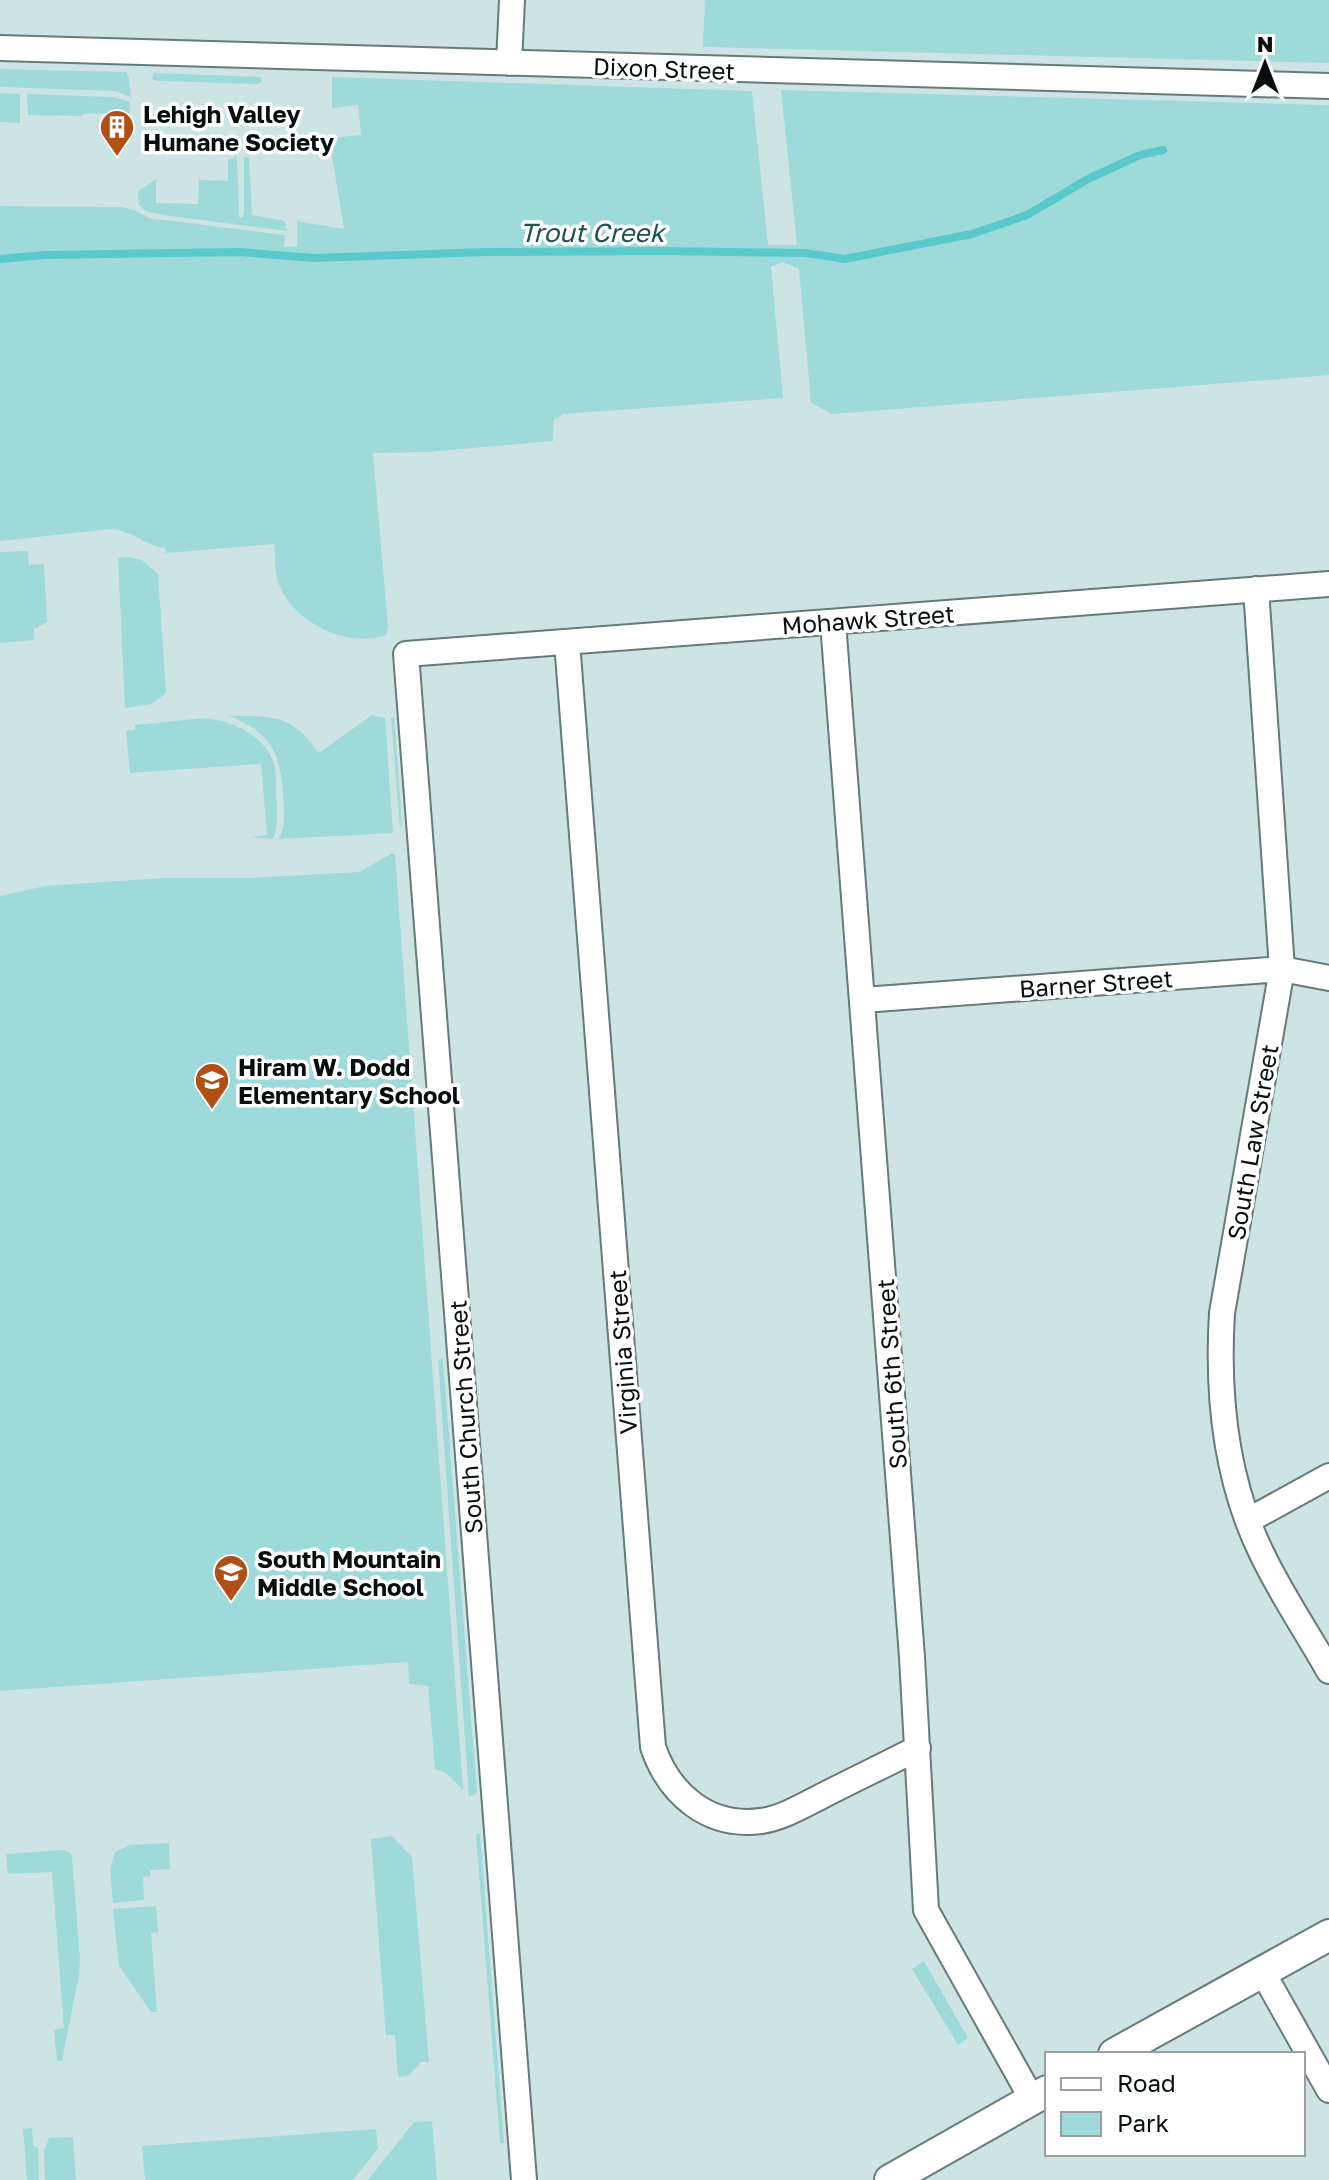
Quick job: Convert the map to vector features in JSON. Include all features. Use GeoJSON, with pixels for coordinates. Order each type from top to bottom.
{"type":"FeatureCollection","features":[{"type":"Feature","properties":{"kind":"main road"},"geometry":{"type":"LineString","coordinates":[[1118,2052],[1329,1935]]}},
{"type":"Feature","properties":{"kind":"main road"},"geometry":{"type":"LineString","coordinates":[[890,2180],[1039,2095]]}},
{"type":"Feature","properties":{"kind":"street"},"geometry":{"type":"LineString","coordinates":[[509,63],[512,0]]}},
{"type":"Feature","properties":{"kind":"street","name":"Dixon Street"},"geometry":{"type":"LineString","coordinates":[[0,48],[1329,86]]}},
{"type":"Feature","properties":{"kind":"street","name":"Mohawk Street"},"geometry":{"type":"LineString","coordinates":[[406,654],[1329,584]]}},
{"type":"Feature","properties":{"kind":"street","name":"South Law Street"},"geometry":{"type":"LineString","coordinates":[[1256,589],[1282,969],[1222,1318],[1222,1407],[1229,1453],[1261,1553],[1329,1671]]}},
{"type":"Feature","properties":{"kind":"street","name":"South 6th Street"},"geometry":{"type":"LineString","coordinates":[[833,622],[918,1748],[926,1910],[1039,2095]]}},
{"type":"Feature","properties":{"kind":"street","name":"Virginia Street"},"geometry":{"type":"LineString","coordinates":[[567,642],[653,1747],[661,1769],[676,1791],[694,1806],[715,1816],[739,1821],[762,1821],[789,1812],[918,1748]]}},
{"type":"Feature","properties":{"kind":"street","name":"South Church Street"},"geometry":{"type":"LineString","coordinates":[[406,654],[524,2180]]}},
{"type":"Feature","properties":{"kind":"street","name":"Barner Street"},"geometry":{"type":"LineString","coordinates":[[863,1000],[1282,969],[1329,978]]}},
{"type":"Feature","properties":{"kind":"street"},"geometry":{"type":"LineString","coordinates":[[1249,1520],[1329,1476]]}},
{"type":"Feature","properties":{"kind":"street"},"geometry":{"type":"LineString","coordinates":[[1262,1971],[1329,2090]]}},
{"type":"Feature","properties":{"kind":"green space"},"geometry":{"type":"Polygon","coordinates":[[[705,0],[1329,0],[1329,63],[703,47],[705,0]]]}},
{"type":"Feature","properties":{"kind":"green space"},"geometry":{"type":"Polygon","coordinates":[[[0,69],[126,72],[131,97],[115,91],[0,87],[0,69]]]}},
{"type":"Feature","properties":{"kind":"green space"},"geometry":{"type":"Polygon","coordinates":[[[153,73],[261,77],[262,81],[259,84],[157,81],[152,79],[153,73]]]}},
{"type":"Feature","properties":{"kind":"green space"},"geometry":{"type":"Polygon","coordinates":[[[332,77],[752,91],[768,245],[797,245],[781,90],[1329,105],[1329,375],[832,414],[811,403],[799,269],[783,262],[771,267],[783,398],[563,414],[554,420],[553,441],[428,452],[373,453],[388,627],[386,635],[356,638],[340,635],[325,630],[298,612],[278,582],[274,544],[166,553],[165,548],[110,529],[0,541],[0,206],[121,207],[149,218],[285,235],[284,247],[297,246],[297,221],[344,229],[329,138],[361,135],[358,105],[332,108],[332,77]]]}},
{"type":"Feature","properties":{"kind":"green space"},"geometry":{"type":"Polygon","coordinates":[[[0,93],[20,94],[20,123],[0,122],[0,93]]]}},
{"type":"Feature","properties":{"kind":"green space"},"geometry":{"type":"Polygon","coordinates":[[[27,94],[114,97],[130,102],[130,113],[28,115],[27,94]]]}},
{"type":"Feature","properties":{"kind":"green space"},"geometry":{"type":"Polygon","coordinates":[[[237,156],[239,217],[242,218],[244,212],[244,157],[249,158],[252,215],[285,221],[287,231],[162,215],[146,211],[139,205],[138,191],[156,179],[156,203],[198,204],[199,180],[228,181],[228,160],[237,156]]]}},
{"type":"Feature","properties":{"kind":"green space"},"geometry":{"type":"Polygon","coordinates":[[[28,551],[29,565],[44,564],[47,622],[34,629],[34,640],[0,643],[0,552],[28,551]]]}},
{"type":"Feature","properties":{"kind":"green space"},"geometry":{"type":"Polygon","coordinates":[[[118,558],[142,560],[158,574],[166,693],[152,704],[125,708],[118,558]]]}},
{"type":"Feature","properties":{"kind":"green space"},"geometry":{"type":"Polygon","coordinates":[[[372,715],[385,718],[393,833],[279,839],[284,812],[282,780],[276,756],[264,737],[229,716],[270,717],[291,724],[319,753],[372,715]]]}},
{"type":"Feature","properties":{"kind":"green space"},"geometry":{"type":"Polygon","coordinates":[[[394,717],[402,823],[400,828],[391,718],[394,717]]]}},
{"type":"Feature","properties":{"kind":"green space"},"geometry":{"type":"Polygon","coordinates":[[[205,718],[226,722],[246,731],[270,754],[276,780],[277,818],[273,839],[251,837],[267,835],[261,764],[130,773],[126,731],[135,730],[135,725],[205,718]]]}},
{"type":"Feature","properties":{"kind":"green space"},"geometry":{"type":"Polygon","coordinates":[[[395,854],[463,1790],[446,1773],[435,1769],[428,1686],[409,1684],[408,1662],[0,1691],[0,896],[45,886],[162,878],[248,878],[359,872],[395,854]]]}},
{"type":"Feature","properties":{"kind":"green space"},"geometry":{"type":"Polygon","coordinates":[[[443,1359],[477,1794],[469,1796],[438,1360],[443,1359]]]}},
{"type":"Feature","properties":{"kind":"green space"},"geometry":{"type":"Polygon","coordinates":[[[480,1833],[504,2143],[500,2143],[476,1834],[480,1833]]]}},
{"type":"Feature","properties":{"kind":"green space"},"geometry":{"type":"Polygon","coordinates":[[[392,1836],[412,1857],[429,2062],[421,2062],[408,2076],[398,2077],[395,2035],[386,2035],[371,1839],[392,1836]]]}},
{"type":"Feature","properties":{"kind":"green space"},"geometry":{"type":"Polygon","coordinates":[[[169,1843],[170,1869],[150,1870],[150,1876],[143,1877],[144,1900],[113,1903],[110,1869],[115,1852],[130,1845],[169,1843]]]}},
{"type":"Feature","properties":{"kind":"green space"},"geometry":{"type":"Polygon","coordinates":[[[62,1850],[72,1857],[80,1959],[62,2061],[57,2061],[54,2030],[64,2028],[52,1872],[8,1874],[6,1854],[62,1850]]]}},
{"type":"Feature","properties":{"kind":"green space"},"geometry":{"type":"Polygon","coordinates":[[[156,1906],[158,1932],[151,1933],[157,2012],[151,2012],[119,1966],[113,1909],[156,1906]]]}},
{"type":"Feature","properties":{"kind":"green space"},"geometry":{"type":"Polygon","coordinates":[[[924,1961],[968,2038],[958,2045],[912,1969],[924,1961]]]}},
{"type":"Feature","properties":{"kind":"green space"},"geometry":{"type":"Polygon","coordinates":[[[432,2121],[437,2180],[368,2180],[414,2122],[432,2121]]]}},
{"type":"Feature","properties":{"kind":"green space"},"geometry":{"type":"Polygon","coordinates":[[[32,2128],[33,2145],[38,2148],[39,2180],[27,2180],[23,2129],[32,2128]]]}},
{"type":"Feature","properties":{"kind":"green space"},"geometry":{"type":"Polygon","coordinates":[[[376,2129],[378,2149],[353,2180],[145,2180],[142,2146],[376,2129]]]}},
{"type":"Feature","properties":{"kind":"green space"},"geometry":{"type":"Polygon","coordinates":[[[73,2137],[76,2180],[45,2180],[44,2151],[49,2138],[73,2137]]]}},
{"type":"Feature","properties":{"kind":"waterway","name":"Trout Creek"},"geometry":{"type":"LineString","coordinates":[[0,259],[45,255],[239,252],[314,258],[488,252],[661,251],[805,253],[845,259],[972,234],[1027,215],[1088,179],[1140,155],[1163,150]]}},
{"type":"Feature","properties":{"kind":"place","name":"Lehigh Valley Humane Society"},"geometry":{"type":"Point","coordinates":[117,158]}},
{"type":"Feature","properties":{"kind":"place","name":"Hiram W. Dodd Elementary School"},"geometry":{"type":"Point","coordinates":[212,1111]}},
{"type":"Feature","properties":{"kind":"place","name":"South Mountain Middle School"},"geometry":{"type":"Point","coordinates":[231,1603]}}]}
